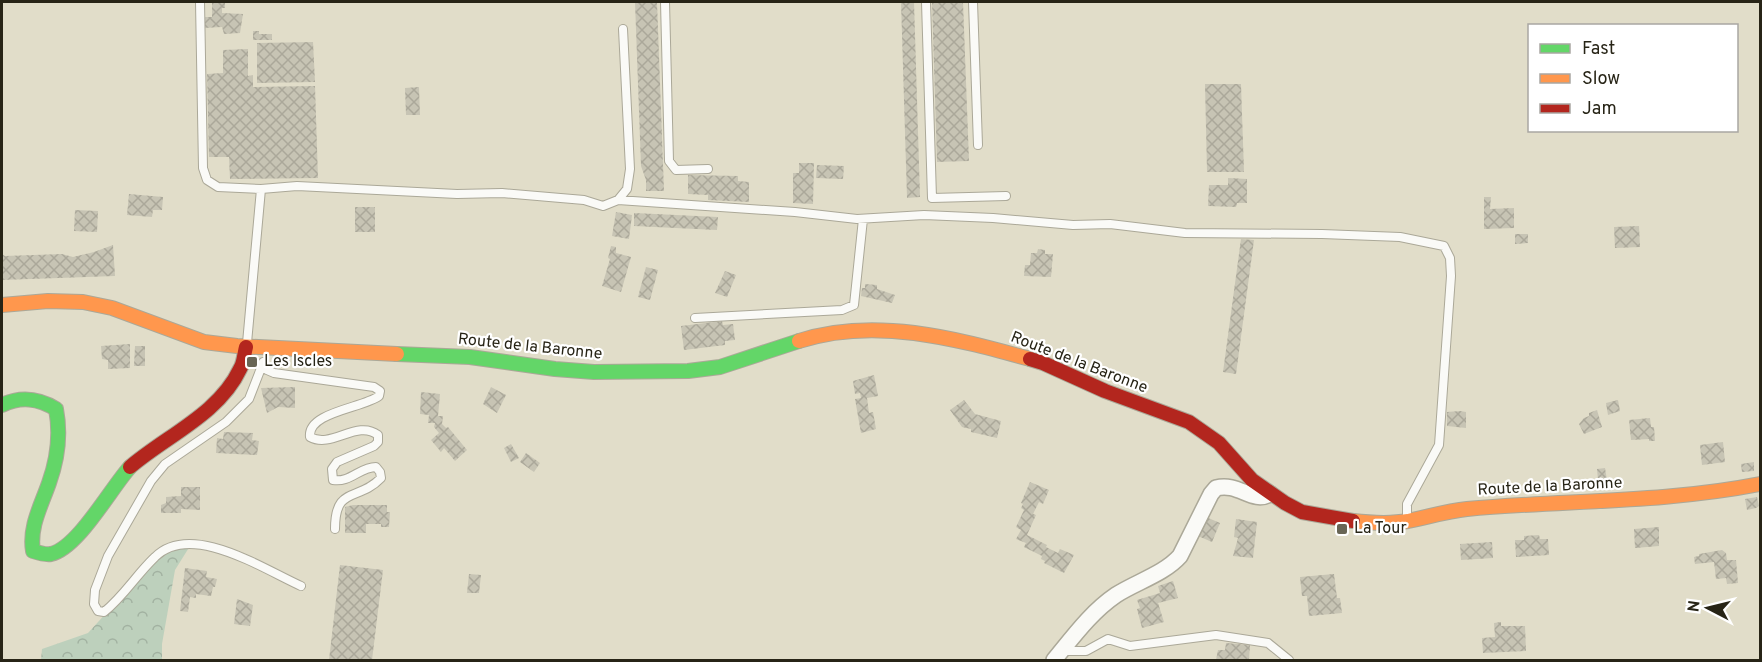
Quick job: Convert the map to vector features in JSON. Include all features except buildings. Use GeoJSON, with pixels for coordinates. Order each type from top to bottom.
{"type":"FeatureCollection","features":[{"type":"Feature","properties":{"kind":"main road","name":"Route de la Baronne"},"geometry":{"type":"LineString","coordinates":[[2,306],[48,301],[83,302],[112,308],[204,342],[263,349],[437,354],[594,372],[688,371],[720,368],[817,335],[858,331],[926,334],[972,343],[1043,363],[1105,391],[1189,422],[1219,443],[1252,480],[1270,494],[1302,512],[1333,519],[1368,523],[1406,520],[1464,509],[1686,495],[1761,484]]}},
{"type":"Feature","properties":{"kind":"main road"},"geometry":{"type":"LineString","coordinates":[[2,405],[10,400],[32,399],[44,401],[56,409],[60,426],[60,449],[47,492],[33,524],[30,540],[33,551],[42,555],[52,555],[63,548],[103,504],[129,469],[202,414],[236,381],[246,356],[246,347]]}},
{"type":"Feature","properties":{"kind":"street"},"geometry":{"type":"LineString","coordinates":[[1058,656],[1098,609],[1128,587],[1174,562],[1180,556],[1216,488],[1231,486],[1258,497],[1270,494]]}},
{"type":"Feature","properties":{"kind":"lane"},"geometry":{"type":"LineString","coordinates":[[200,2],[203,168],[207,180],[218,187],[261,189],[297,186],[457,194],[502,193],[584,200],[603,206],[618,200],[863,219],[924,215],[1073,225],[1110,224],[1185,232],[1400,237],[1444,246],[1450,258],[1451,276],[1439,445],[1407,504],[1406,520]]}},
{"type":"Feature","properties":{"kind":"lane"},"geometry":{"type":"LineString","coordinates":[[665,2],[669,161],[676,170],[708,169]]}},
{"type":"Feature","properties":{"kind":"lane"},"geometry":{"type":"LineString","coordinates":[[926,2],[932,198],[1006,196]]}},
{"type":"Feature","properties":{"kind":"lane"},"geometry":{"type":"LineString","coordinates":[[973,2],[978,145]]}},
{"type":"Feature","properties":{"kind":"lane"},"geometry":{"type":"LineString","coordinates":[[618,200],[627,189],[630,169],[622,29]]}},
{"type":"Feature","properties":{"kind":"lane"},"geometry":{"type":"LineString","coordinates":[[246,347],[261,189]]}},
{"type":"Feature","properties":{"kind":"lane"},"geometry":{"type":"LineString","coordinates":[[695,318],[842,310],[854,305],[863,219]]}},
{"type":"Feature","properties":{"kind":"lane"},"geometry":{"type":"LineString","coordinates":[[263,349],[263,363],[249,399],[226,422],[165,464],[151,481],[108,556],[95,591],[94,604],[98,611],[104,612],[120,599],[156,556],[168,548],[185,543],[204,544],[225,551],[301,586]]}},
{"type":"Feature","properties":{"kind":"lane"},"geometry":{"type":"LineString","coordinates":[[263,363],[267,370],[274,373],[374,387],[380,391],[379,396],[373,401],[346,408],[318,420],[312,425],[309,433],[310,438],[321,441],[366,429],[378,435],[378,442],[374,446],[337,462],[332,469],[333,480],[339,481],[370,467],[376,467],[381,478],[376,484],[338,504],[335,529]]}},
{"type":"Feature","properties":{"kind":"lane"},"geometry":{"type":"LineString","coordinates":[[1058,656],[1086,651],[1108,639],[1130,646],[1216,635],[1268,643],[1289,660]]}},
{"type":"Feature","properties":{"kind":"green space"},"geometry":{"type":"Polygon","coordinates":[[[190,546],[175,570],[162,644],[162,660],[41,660],[42,649],[88,633],[160,554],[190,546]]]}},
{"type":"Feature","properties":{"kind":"traffic: fast"},"geometry":{"type":"LineString","coordinates":[[397,354],[470,357],[594,372],[688,371],[720,367],[799,341]]}},
{"type":"Feature","properties":{"kind":"traffic: fast"},"geometry":{"type":"LineString","coordinates":[[2,405],[23,399],[43,402],[56,409],[58,428],[56,455],[52,474],[34,525],[33,551],[51,554],[72,541],[94,516],[130,467]]}},
{"type":"Feature","properties":{"kind":"traffic: slow"},"geometry":{"type":"LineString","coordinates":[[2,305],[48,301],[83,302],[112,308],[204,342],[237,346],[397,354]]}},
{"type":"Feature","properties":{"kind":"traffic: slow"},"geometry":{"type":"LineString","coordinates":[[799,341],[857,330],[886,330],[945,338],[1030,359]]}},
{"type":"Feature","properties":{"kind":"traffic: slow"},"geometry":{"type":"LineString","coordinates":[[1353,521],[1401,522],[1467,509],[1687,495],[1760,484]]}},
{"type":"Feature","properties":{"kind":"traffic: jam"},"geometry":{"type":"LineString","coordinates":[[130,467],[191,423],[219,399],[231,385],[241,367],[246,347]]}},
{"type":"Feature","properties":{"kind":"traffic: jam"},"geometry":{"type":"LineString","coordinates":[[1030,359],[1105,391],[1189,422],[1219,443],[1252,480],[1285,503],[1302,512],[1353,521]]}},
{"type":"Feature","properties":{"kind":"place","name":"Les Iscles"},"geometry":{"type":"Point","coordinates":[252,362]}},
{"type":"Feature","properties":{"kind":"place","name":"La Tour"},"geometry":{"type":"Point","coordinates":[1342,529]}}]}
